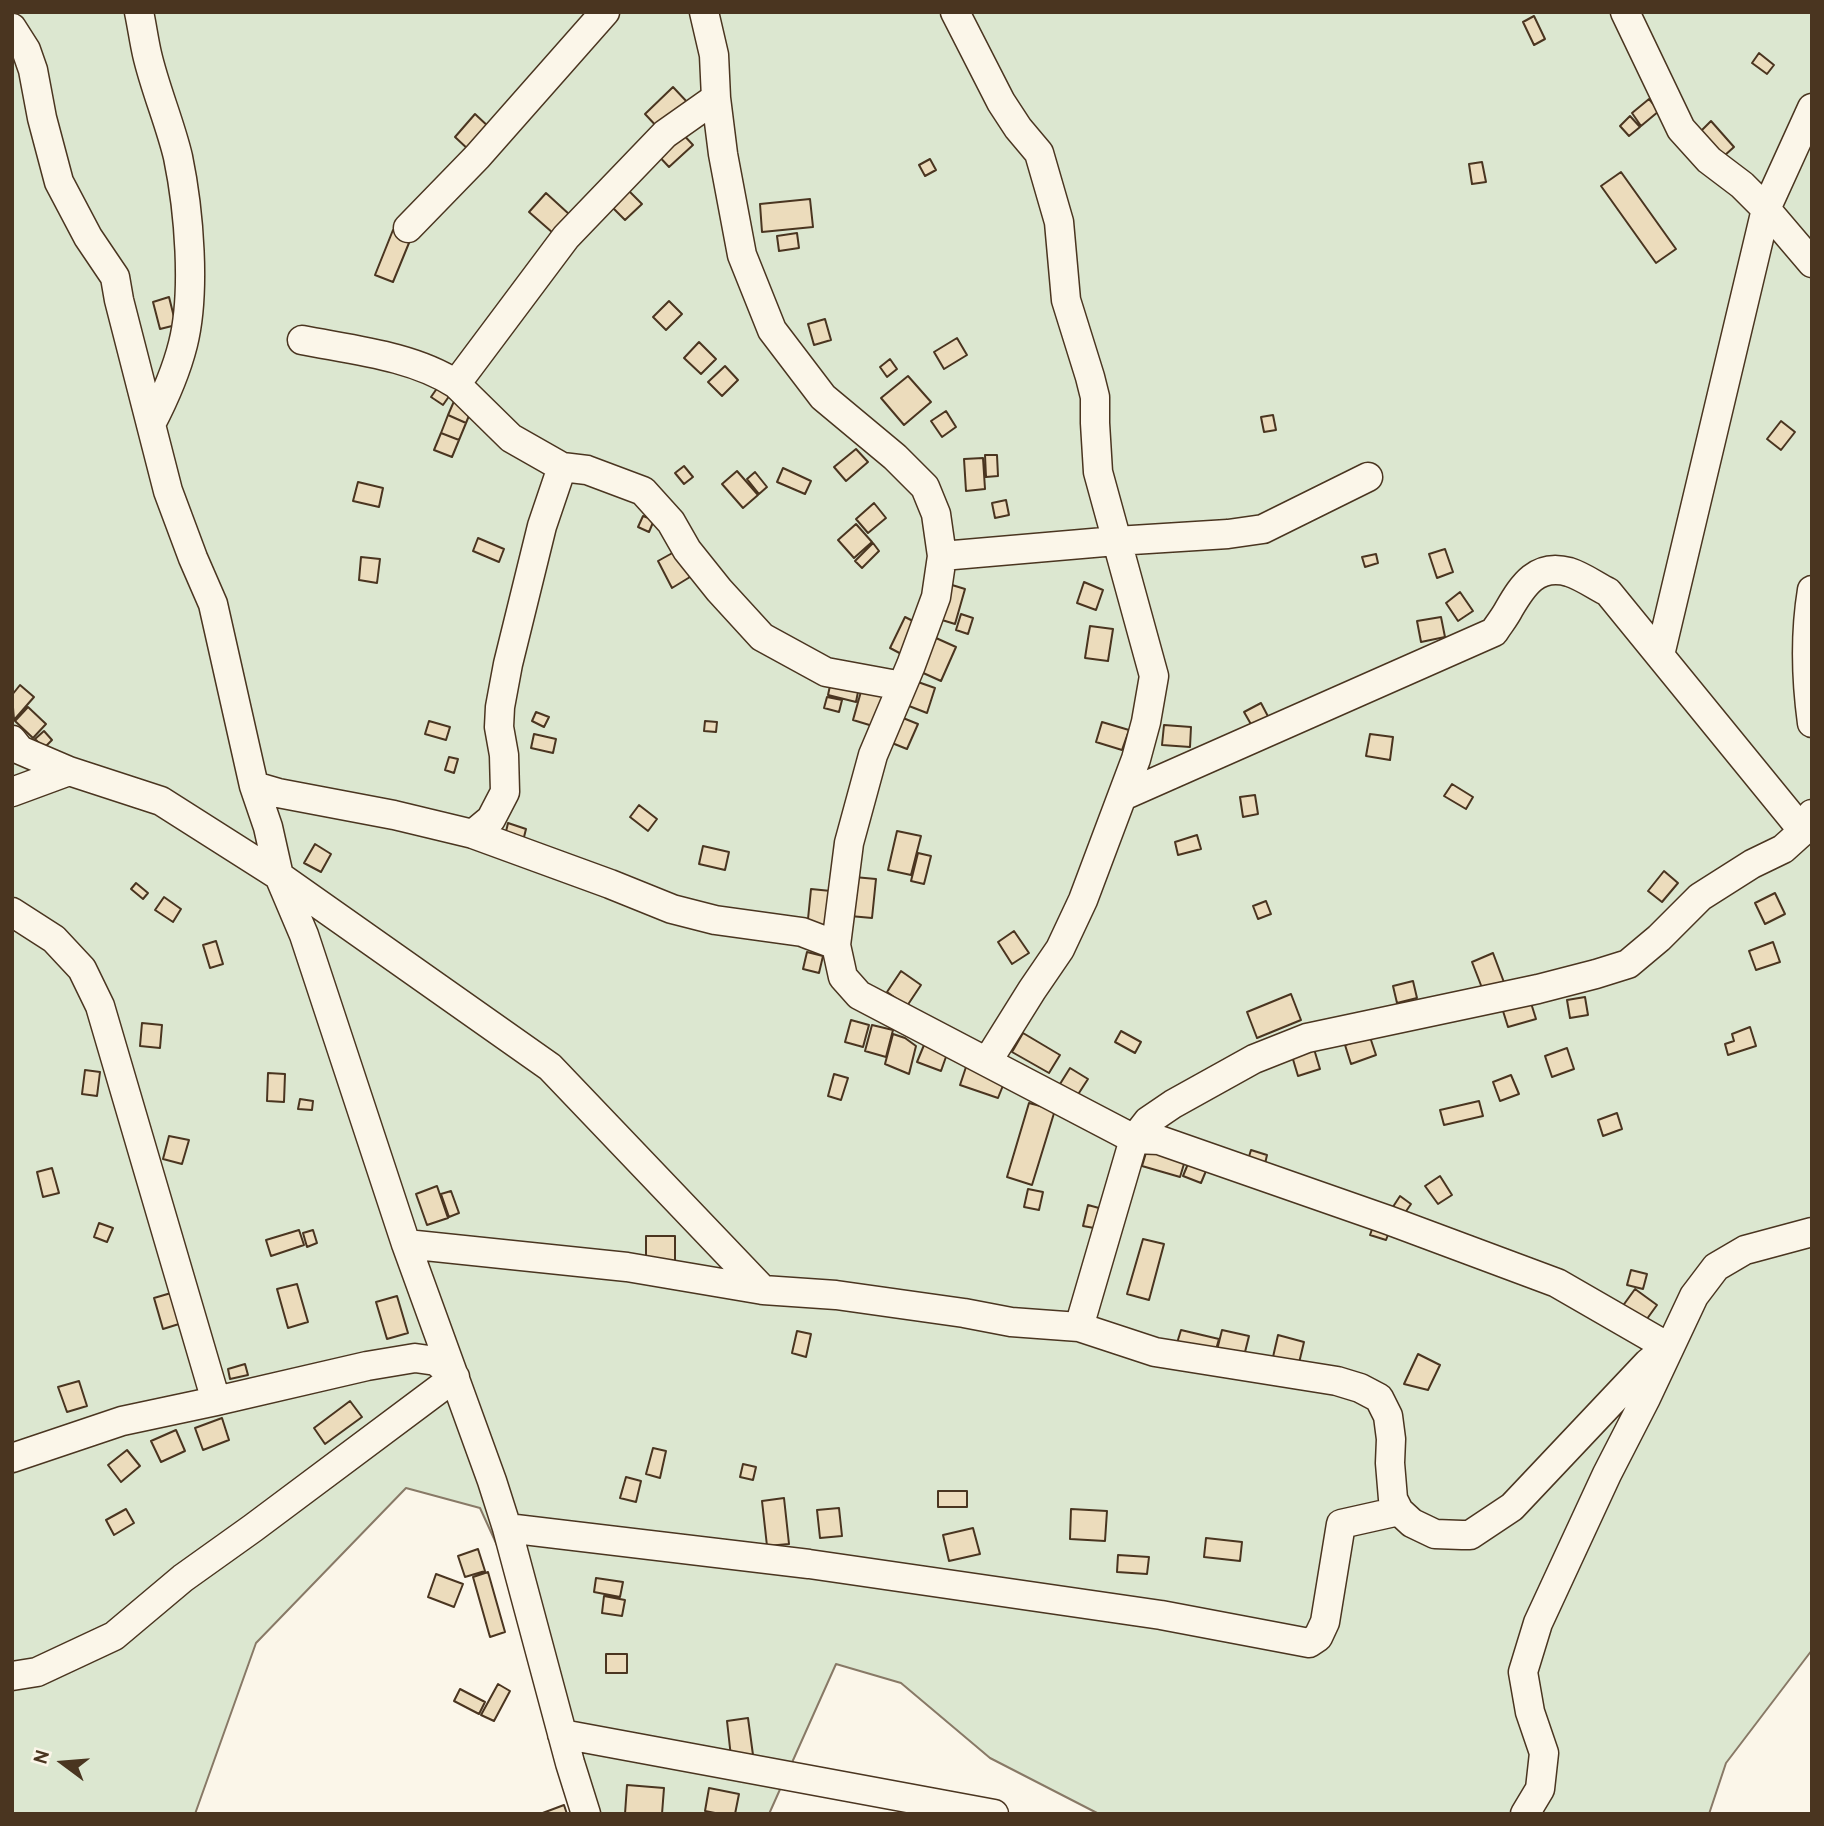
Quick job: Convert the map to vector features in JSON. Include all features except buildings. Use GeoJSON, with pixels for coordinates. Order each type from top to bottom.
{"type":"FeatureCollection","features":[{"type":"Feature","properties":{"kind":"street"},"geometry":{"type":"LineString","coordinates":[[139,12],[147,55],[178,157],[186,206],[188,241],[188,316],[183,345],[163,400],[151,424]]}},
{"type":"Feature","properties":{"kind":"street"},"geometry":{"type":"LineString","coordinates":[[408,228],[477,157],[605,12]]}},
{"type":"Feature","properties":{"kind":"street"},"geometry":{"type":"LineString","coordinates":[[704,12],[714,55],[723,154],[742,254],[772,330],[824,397],[895,457],[925,487],[936,514],[942,556],[936,597],[873,755],[849,843],[836,945],[843,976],[859,995],[1134,1139],[1160,1140],[1557,1283],[1668,1347]]}},
{"type":"Feature","properties":{"kind":"street"},"geometry":{"type":"LineString","coordinates":[[955,12],[1001,102],[1039,153],[1059,222],[1066,300],[1095,397],[1098,472],[1154,676],[1146,722],[1123,796],[1083,900],[1060,949],[987,1062]]}},
{"type":"Feature","properties":{"kind":"street"},"geometry":{"type":"LineString","coordinates":[[1625,12],[1681,129],[1709,160],[1766,209],[1812,263]]}},
{"type":"Feature","properties":{"kind":"street"},"geometry":{"type":"LineString","coordinates":[[12,28],[26,50],[33,70],[59,182],[88,237],[115,277],[168,491],[213,604],[254,786],[268,827],[279,876],[304,934],[406,1244],[507,1528],[586,1814]]}},
{"type":"Feature","properties":{"kind":"street"},"geometry":{"type":"LineString","coordinates":[[456,384],[566,237],[665,134],[716,98]]}},
{"type":"Feature","properties":{"kind":"street"},"geometry":{"type":"LineString","coordinates":[[1660,655],[1766,209],[1812,108]]}},
{"type":"Feature","properties":{"kind":"street"},"geometry":{"type":"LineString","coordinates":[[302,340],[412,363],[456,384],[511,438],[562,467],[587,470],[643,491],[671,522],[687,550],[719,590],[762,637],[826,672],[902,686]]}},
{"type":"Feature","properties":{"kind":"street"},"geometry":{"type":"LineString","coordinates":[[473,834],[491,819],[505,792],[504,755],[499,727],[500,707],[542,526],[562,467]]}},
{"type":"Feature","properties":{"kind":"street"},"geometry":{"type":"LineString","coordinates":[[942,556],[1263,529],[1368,477]]}},
{"type":"Feature","properties":{"kind":"street"},"geometry":{"type":"LineString","coordinates":[[1079,1327],[1134,1139],[1148,1121],[1254,1059],[1307,1038],[1538,989],[1628,964],[1700,897],[1752,864],[1783,849],[1807,822],[1608,593],[1570,572],[1552,570],[1536,574],[1518,592],[1494,632],[1123,796]]}},
{"type":"Feature","properties":{"kind":"street"},"geometry":{"type":"LineString","coordinates":[[1812,590],[1807,620],[1808,700],[1812,723]]}},
{"type":"Feature","properties":{"kind":"street"},"geometry":{"type":"LineString","coordinates":[[12,740],[20,750],[69,771],[161,801],[279,876],[550,1067],[764,1290]]}},
{"type":"Feature","properties":{"kind":"street"},"geometry":{"type":"LineString","coordinates":[[12,792],[69,771]]}},
{"type":"Feature","properties":{"kind":"street"},"geometry":{"type":"LineString","coordinates":[[254,786],[473,834],[672,909],[715,919],[802,932],[836,945]]}},
{"type":"Feature","properties":{"kind":"street"},"geometry":{"type":"LineString","coordinates":[[12,912],[54,939],[82,969],[100,1006],[216,1401]]}},
{"type":"Feature","properties":{"kind":"street"},"geometry":{"type":"LineString","coordinates":[[1525,1814],[1540,1789],[1544,1754],[1530,1712],[1523,1672],[1538,1623],[1668,1347],[1694,1296],[1716,1267],[1745,1250],[1812,1232]]}},
{"type":"Feature","properties":{"kind":"street"},"geometry":{"type":"LineString","coordinates":[[406,1244],[626,1267],[764,1290],[836,1295],[1011,1322],[1079,1327],[1155,1352],[1337,1381],[1360,1388],[1379,1398],[1388,1416],[1394,1499],[1399,1511],[1412,1523],[1435,1534],[1469,1535],[1511,1507],[1648,1363],[1668,1347]]}},
{"type":"Feature","properties":{"kind":"street"},"geometry":{"type":"LineString","coordinates":[[12,1458],[122,1421],[367,1366],[415,1358],[436,1360],[455,1377]]}},
{"type":"Feature","properties":{"kind":"street"},"geometry":{"type":"LineString","coordinates":[[12,1676],[37,1672],[114,1636],[183,1578],[455,1377]]}},
{"type":"Feature","properties":{"kind":"street"},"geometry":{"type":"LineString","coordinates":[[507,1528],[836,1568],[1161,1615],[1309,1643],[1318,1637],[1325,1622],[1341,1524],[1399,1511]]}},
{"type":"Feature","properties":{"kind":"street"},"geometry":{"type":"LineString","coordinates":[[562,1734],[994,1814]]}},
{"type":"Feature","properties":{"kind":"green space"},"geometry":{"type":"Polygon","coordinates":[[[12,12],[1812,12],[1812,1650],[1726,1763],[1709,1814],[1099,1814],[990,1758],[901,1683],[836,1664],[769,1814],[574,1814],[548,1657],[480,1508],[406,1488],[256,1643],[195,1814],[12,1814],[12,12]]]}}]}
